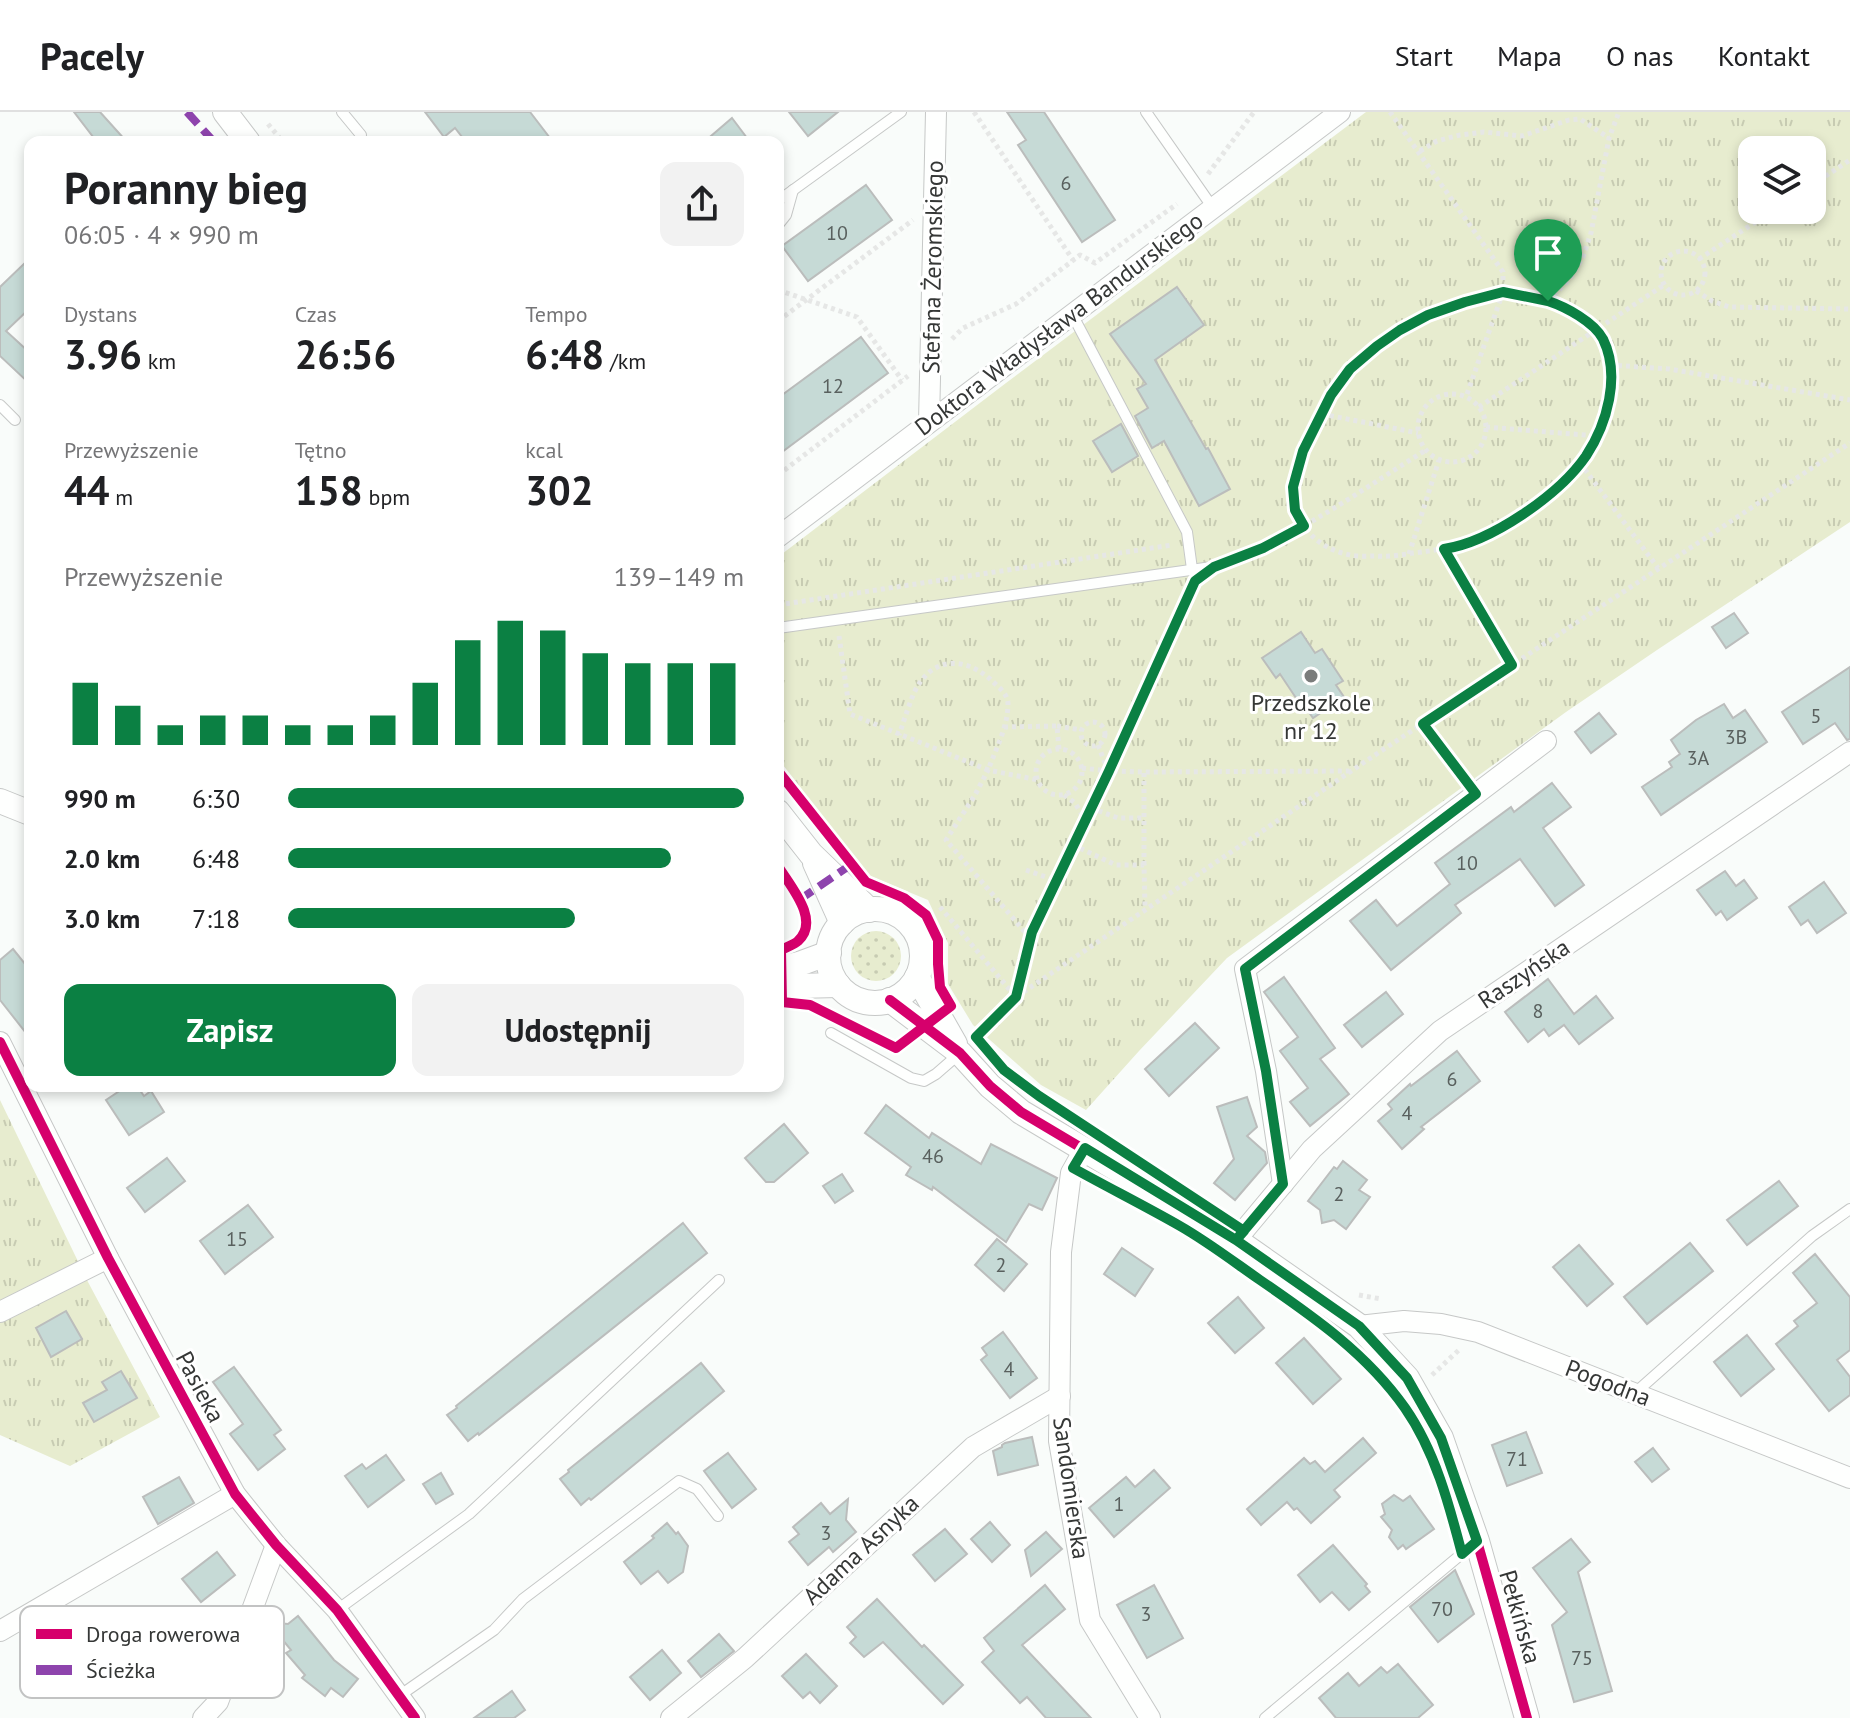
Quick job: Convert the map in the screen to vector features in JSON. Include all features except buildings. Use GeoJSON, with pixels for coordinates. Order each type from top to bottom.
{"type":"FeatureCollection","features":[{"type":"Feature","properties":{"kind":"street"},"geometry":{"type":"LineString","coordinates":[[225,112],[243,136]]}},
{"type":"Feature","properties":{"kind":"street","name":"Stefana Żeromskiego"},"geometry":{"type":"LineString","coordinates":[[929,422],[936,112]]}},
{"type":"Feature","properties":{"kind":"street","name":"Doktora Władysława Bandurskiego"},"geometry":{"type":"LineString","coordinates":[[784,532],[1340,112]]}},
{"type":"Feature","properties":{"kind":"street"},"geometry":{"type":"LineString","coordinates":[[1283,1184],[1266,1071],[1245,969],[1546,741]]}},
{"type":"Feature","properties":{"kind":"street","name":"Raszyńska"},"geometry":{"type":"LineString","coordinates":[[1236,1240],[1312,1149],[1440,1031],[1850,752]]}},
{"type":"Feature","properties":{"kind":"street"},"geometry":{"type":"LineString","coordinates":[[0,801],[24,811]]}},
{"type":"Feature","properties":{"kind":"street"},"geometry":{"type":"LineString","coordinates":[[784,820],[811,854],[869,910]]}},
{"type":"Feature","properties":{"kind":"street"},"geometry":{"type":"LineString","coordinates":[[811,854],[842,923]]}},
{"type":"Feature","properties":{"kind":"street"},"geometry":{"type":"LineString","coordinates":[[869,910],[891,911],[903,918],[913,927],[922,951],[922,965],[909,988],[899,997],[873,1003],[848,994],[838,985],[832,973],[829,953],[834,934],[842,923],[852,915],[869,910]]}},
{"type":"Feature","properties":{"kind":"street"},"geometry":{"type":"LineString","coordinates":[[784,968],[829,953]]}},
{"type":"Feature","properties":{"kind":"street","name":"Pełkińska"},"geometry":{"type":"LineString","coordinates":[[917,977],[960,1053]]}},
{"type":"Feature","properties":{"kind":"street"},"geometry":{"type":"LineString","coordinates":[[784,983],[838,985]]}},
{"type":"Feature","properties":{"kind":"street","name":"Pełkińska"},"geometry":{"type":"LineString","coordinates":[[890,1000],[960,1053],[990,1086],[1021,1112],[1236,1240],[1359,1326],[1407,1378],[1441,1438],[1477,1541],[1527,1718]]}},
{"type":"Feature","properties":{"kind":"street","name":"Pasieka"},"geometry":{"type":"LineString","coordinates":[[0,1042],[24,1090]]}},
{"type":"Feature","properties":{"kind":"street","name":"Pasieka"},"geometry":{"type":"LineString","coordinates":[[25,1092],[108,1258],[235,1494],[276,1545],[337,1610],[415,1718]]}},
{"type":"Feature","properties":{"kind":"street","name":"Sandomierska"},"geometry":{"type":"LineString","coordinates":[[1085,1148],[1071,1173],[1061,1252],[1059,1441],[1090,1620],[1150,1718]]}},
{"type":"Feature","properties":{"kind":"street"},"geometry":{"type":"LineString","coordinates":[[0,1312],[108,1258]]}},
{"type":"Feature","properties":{"kind":"street","name":"Pogodna"},"geometry":{"type":"LineString","coordinates":[[1359,1326],[1404,1321],[1441,1324],[1478,1332],[1850,1478]]}},
{"type":"Feature","properties":{"kind":"street","name":"Adama Asnyka"},"geometry":{"type":"LineString","coordinates":[[671,1718],[745,1658],[973,1447],[1060,1396]]}},
{"type":"Feature","properties":{"kind":"street"},"geometry":{"type":"LineString","coordinates":[[43,1606],[235,1494]]}},
{"type":"Feature","properties":{"kind":"street"},"geometry":{"type":"LineString","coordinates":[[253,1606],[276,1545]]}},
{"type":"Feature","properties":{"kind":"street"},"geometry":{"type":"LineString","coordinates":[[0,1631],[20,1619]]}},
{"type":"Feature","properties":{"kind":"street"},"geometry":{"type":"LineString","coordinates":[[203,1718],[219,1698]]}},
{"type":"Feature","properties":{"kind":"lane"},"geometry":{"type":"LineString","coordinates":[[342,112],[361,135]]}},
{"type":"Feature","properties":{"kind":"lane"},"geometry":{"type":"LineString","coordinates":[[784,197],[901,112]]}},
{"type":"Feature","properties":{"kind":"lane"},"geometry":{"type":"LineString","coordinates":[[1146,112],[1213,208]]}},
{"type":"Feature","properties":{"kind":"lane"},"geometry":{"type":"LineString","coordinates":[[784,218],[793,190]]}},
{"type":"Feature","properties":{"kind":"lane"},"geometry":{"type":"LineString","coordinates":[[1072,314],[1187,532],[1192,569]]}},
{"type":"Feature","properties":{"kind":"lane"},"geometry":{"type":"LineString","coordinates":[[0,405],[15,420]]}},
{"type":"Feature","properties":{"kind":"lane"},"geometry":{"type":"LineString","coordinates":[[784,624],[1219,566]]}},
{"type":"Feature","properties":{"kind":"lane"},"geometry":{"type":"LineString","coordinates":[[831,1033],[911,1078],[924,1081],[960,1053]]}},
{"type":"Feature","properties":{"kind":"lane"},"geometry":{"type":"LineString","coordinates":[[1635,1393],[1812,1236],[1850,1209]]}},
{"type":"Feature","properties":{"kind":"lane"},"geometry":{"type":"LineString","coordinates":[[337,1610],[469,1514],[719,1280]]}},
{"type":"Feature","properties":{"kind":"lane"},"geometry":{"type":"LineString","coordinates":[[399,1696],[494,1630],[523,1599],[679,1481],[697,1489],[718,1516]]}},
{"type":"Feature","properties":{"kind":"lane"},"geometry":{"type":"LineString","coordinates":[[1265,1718],[1477,1541]]}},
{"type":"Feature","properties":{"kind":"path"},"geometry":{"type":"LineString","coordinates":[[974,112],[1073,260]]}},
{"type":"Feature","properties":{"kind":"path"},"geometry":{"type":"LineString","coordinates":[[1203,181],[1254,112]]}},
{"type":"Feature","properties":{"kind":"path"},"geometry":{"type":"LineString","coordinates":[[1390,112],[1503,272],[1503,292],[1466,397]]}},
{"type":"Feature","properties":{"kind":"path"},"geometry":{"type":"LineString","coordinates":[[1548,301],[1569,280],[1583,257],[1591,233],[1609,138],[1619,112]]}},
{"type":"Feature","properties":{"kind":"path"},"geometry":{"type":"LineString","coordinates":[[1420,151],[1437,141],[1460,135],[1484,132],[1522,136],[1580,119],[1609,138]]}},
{"type":"Feature","properties":{"kind":"path"},"geometry":{"type":"LineString","coordinates":[[267,122],[278,136]]}},
{"type":"Feature","properties":{"kind":"path"},"geometry":{"type":"LineString","coordinates":[[1826,176],[1850,160]]}},
{"type":"Feature","properties":{"kind":"path"},"geometry":{"type":"LineString","coordinates":[[784,470],[931,358],[963,328],[1016,304],[1080,255],[1095,263],[1177,204]]}},
{"type":"Feature","properties":{"kind":"path"},"geometry":{"type":"LineString","coordinates":[[784,317],[913,219]]}},
{"type":"Feature","properties":{"kind":"path"},"geometry":{"type":"LineString","coordinates":[[1699,259],[1753,224]]}},
{"type":"Feature","properties":{"kind":"path"},"geometry":{"type":"LineString","coordinates":[[1687,252],[1699,259],[1703,265],[1704,279],[1696,291],[1675,294],[1664,285],[1661,271],[1673,253],[1687,252]]}},
{"type":"Feature","properties":{"kind":"path"},"geometry":{"type":"LineString","coordinates":[[1479,407],[1664,285]]}},
{"type":"Feature","properties":{"kind":"path"},"geometry":{"type":"LineString","coordinates":[[1696,291],[1729,307],[1850,309]]}},
{"type":"Feature","properties":{"kind":"path"},"geometry":{"type":"LineString","coordinates":[[784,292],[857,317],[902,380]]}},
{"type":"Feature","properties":{"kind":"path"},"geometry":{"type":"LineString","coordinates":[[1503,292],[1548,301],[1581,318],[1603,339],[1609,356],[1611,379],[1606,413],[1597,437],[1580,463],[1555,489],[1520,516],[1488,535],[1444,549],[1384,557],[1348,555],[1330,549],[1309,534],[1295,510],[1293,487],[1303,451],[1331,395],[1350,369],[1400,330],[1428,315],[1465,302],[1503,292]]}},
{"type":"Feature","properties":{"kind":"path"},"geometry":{"type":"LineString","coordinates":[[1610,365],[1669,369],[1850,400]]}},
{"type":"Feature","properties":{"kind":"path"},"geometry":{"type":"LineString","coordinates":[[1450,393],[1466,397],[1479,407],[1484,416],[1485,438],[1472,455],[1450,462],[1439,460],[1426,450],[1418,433],[1418,421],[1430,401],[1450,393]]}},
{"type":"Feature","properties":{"kind":"path"},"geometry":{"type":"LineString","coordinates":[[1322,414],[1418,433]]}},
{"type":"Feature","properties":{"kind":"path"},"geometry":{"type":"LineString","coordinates":[[1486,427],[1597,437]]}},
{"type":"Feature","properties":{"kind":"path"},"geometry":{"type":"LineString","coordinates":[[968,1027],[976,1037],[1016,997],[1850,443]]}},
{"type":"Feature","properties":{"kind":"path"},"geometry":{"type":"LineString","coordinates":[[1016,997],[1032,932],[1195,581],[1219,566],[1263,548],[1304,526],[1426,450]]}},
{"type":"Feature","properties":{"kind":"path"},"geometry":{"type":"LineString","coordinates":[[1409,554],[1439,460]]}},
{"type":"Feature","properties":{"kind":"path"},"geometry":{"type":"LineString","coordinates":[[1580,463],[1658,568]]}},
{"type":"Feature","properties":{"kind":"path"},"geometry":{"type":"LineString","coordinates":[[784,604],[1189,542]]}},
{"type":"Feature","properties":{"kind":"path"},"geometry":{"type":"LineString","coordinates":[[1444,549],[1512,665]]}},
{"type":"Feature","properties":{"kind":"path"},"geometry":{"type":"LineString","coordinates":[[836,619],[850,714],[988,770],[1038,780],[1049,792],[1063,794],[1078,785],[1082,777],[1079,760],[1072,753],[1059,749],[1050,751],[1040,760],[1038,780]]}},
{"type":"Feature","properties":{"kind":"path"},"geometry":{"type":"LineString","coordinates":[[899,735],[915,691],[929,672],[948,662],[961,663],[981,671],[1006,695],[1008,702],[1004,727],[988,770],[946,840],[1030,939]]}},
{"type":"Feature","properties":{"kind":"path"},"geometry":{"type":"LineString","coordinates":[[1090,722],[1101,725],[1105,736],[1098,745],[1086,744],[1081,738],[1081,730],[1090,722]]}},
{"type":"Feature","properties":{"kind":"path"},"geometry":{"type":"LineString","coordinates":[[1423,724],[1476,794]]}},
{"type":"Feature","properties":{"kind":"path"},"geometry":{"type":"LineString","coordinates":[[1004,727],[1057,726],[1081,730]]}},
{"type":"Feature","properties":{"kind":"path"},"geometry":{"type":"LineString","coordinates":[[1057,726],[1059,749]]}},
{"type":"Feature","properties":{"kind":"path"},"geometry":{"type":"LineString","coordinates":[[1098,745],[1109,771]]}},
{"type":"Feature","properties":{"kind":"path"},"geometry":{"type":"LineString","coordinates":[[1082,768],[1144,772],[1352,771]]}},
{"type":"Feature","properties":{"kind":"path"},"geometry":{"type":"LineString","coordinates":[[1144,772],[1145,910]]}},
{"type":"Feature","properties":{"kind":"path"},"geometry":{"type":"LineString","coordinates":[[1063,794],[1075,803],[1085,821]]}},
{"type":"Feature","properties":{"kind":"path"},"geometry":{"type":"LineString","coordinates":[[1091,808],[1118,818],[1144,818]]}},
{"type":"Feature","properties":{"kind":"path"},"geometry":{"type":"LineString","coordinates":[[1073,845],[1116,865],[1144,865]]}},
{"type":"Feature","properties":{"kind":"path"},"geometry":{"type":"LineString","coordinates":[[1026,870],[1057,881]]}},
{"type":"Feature","properties":{"kind":"path"},"geometry":{"type":"LineString","coordinates":[[940,907],[1016,997]]}},
{"type":"Feature","properties":{"kind":"path"},"geometry":{"type":"LineString","coordinates":[[1359,1295],[1390,1301]]}},
{"type":"Feature","properties":{"kind":"green space"},"geometry":{"type":"Polygon","coordinates":[[[1366,112],[1850,112],[1850,522],[1566,712],[1227,958],[1086,1110],[1041,1085],[973,1025],[948,984],[948,943],[928,900],[870,876],[784,771],[784,552],[1366,112]]]}},
{"type":"Feature","properties":{"kind":"green space"},"geometry":{"type":"Polygon","coordinates":[[[876,931],[894,938],[901,956],[894,974],[876,981],[858,974],[851,956],[858,938],[876,931]]]}},
{"type":"Feature","properties":{"kind":"green space"},"geometry":{"type":"Polygon","coordinates":[[[0,1100],[88,1282],[160,1417],[70,1466],[0,1435],[0,1100]]]}},
{"type":"Feature","properties":{"kind":"marked path"},"geometry":{"type":"LineString","coordinates":[[187,112],[209,136]]}},
{"type":"Feature","properties":{"kind":"marked path"},"geometry":{"type":"LineString","coordinates":[[799,900],[852,864]]}},
{"type":"Feature","properties":{"kind":"cycle path"},"geometry":{"type":"LineString","coordinates":[[784,779],[866,882],[904,898],[926,915],[938,940],[940,987],[951,1006],[896,1048],[810,1005],[784,1002]]}},
{"type":"Feature","properties":{"kind":"cycle path"},"geometry":{"type":"LineString","coordinates":[[784,875],[801,903],[806,923],[798,941],[784,949]]}},
{"type":"Feature","properties":{"kind":"cycle path"},"geometry":{"type":"LineString","coordinates":[[890,1000],[960,1053],[990,1086],[1021,1112],[1236,1240],[1359,1326],[1407,1378],[1441,1438],[1477,1541],[1527,1718]]}},
{"type":"Feature","properties":{"kind":"cycle path"},"geometry":{"type":"LineString","coordinates":[[0,1042],[24,1090]]}},
{"type":"Feature","properties":{"kind":"cycle path"},"geometry":{"type":"LineString","coordinates":[[25,1092],[108,1258],[235,1494],[276,1545],[337,1610],[415,1718]]}},
{"type":"Feature","properties":{"kind":"place","name":"Przedszkole nr 12"},"geometry":{"type":"Point","coordinates":[1311,676]}},
{"type":"Feature","properties":{"kind":"route"},"geometry":{"type":"LineString","coordinates":[[1548,301],[1503,292],[1465,302],[1428,315],[1400,330],[1350,369],[1331,395],[1303,451],[1293,487],[1295,510],[1304,526],[1263,548],[1214,567],[1195,581],[1032,932],[1016,997],[976,1037],[1004,1070],[1039,1096],[1244,1231],[1236,1240],[1085,1148],[1073,1168],[1183,1228],[1293,1302],[1340,1337],[1378,1372],[1406,1410],[1428,1449],[1449,1503],[1462,1554],[1477,1541],[1441,1438],[1407,1378],[1359,1326],[1236,1240],[1244,1231],[1283,1184],[1266,1071],[1245,969],[1476,794],[1423,724],[1512,665],[1444,549],[1488,535],[1520,516],[1555,489],[1584,458],[1597,437],[1610,392],[1609,356],[1603,339],[1581,318],[1548,301]]}}]}
